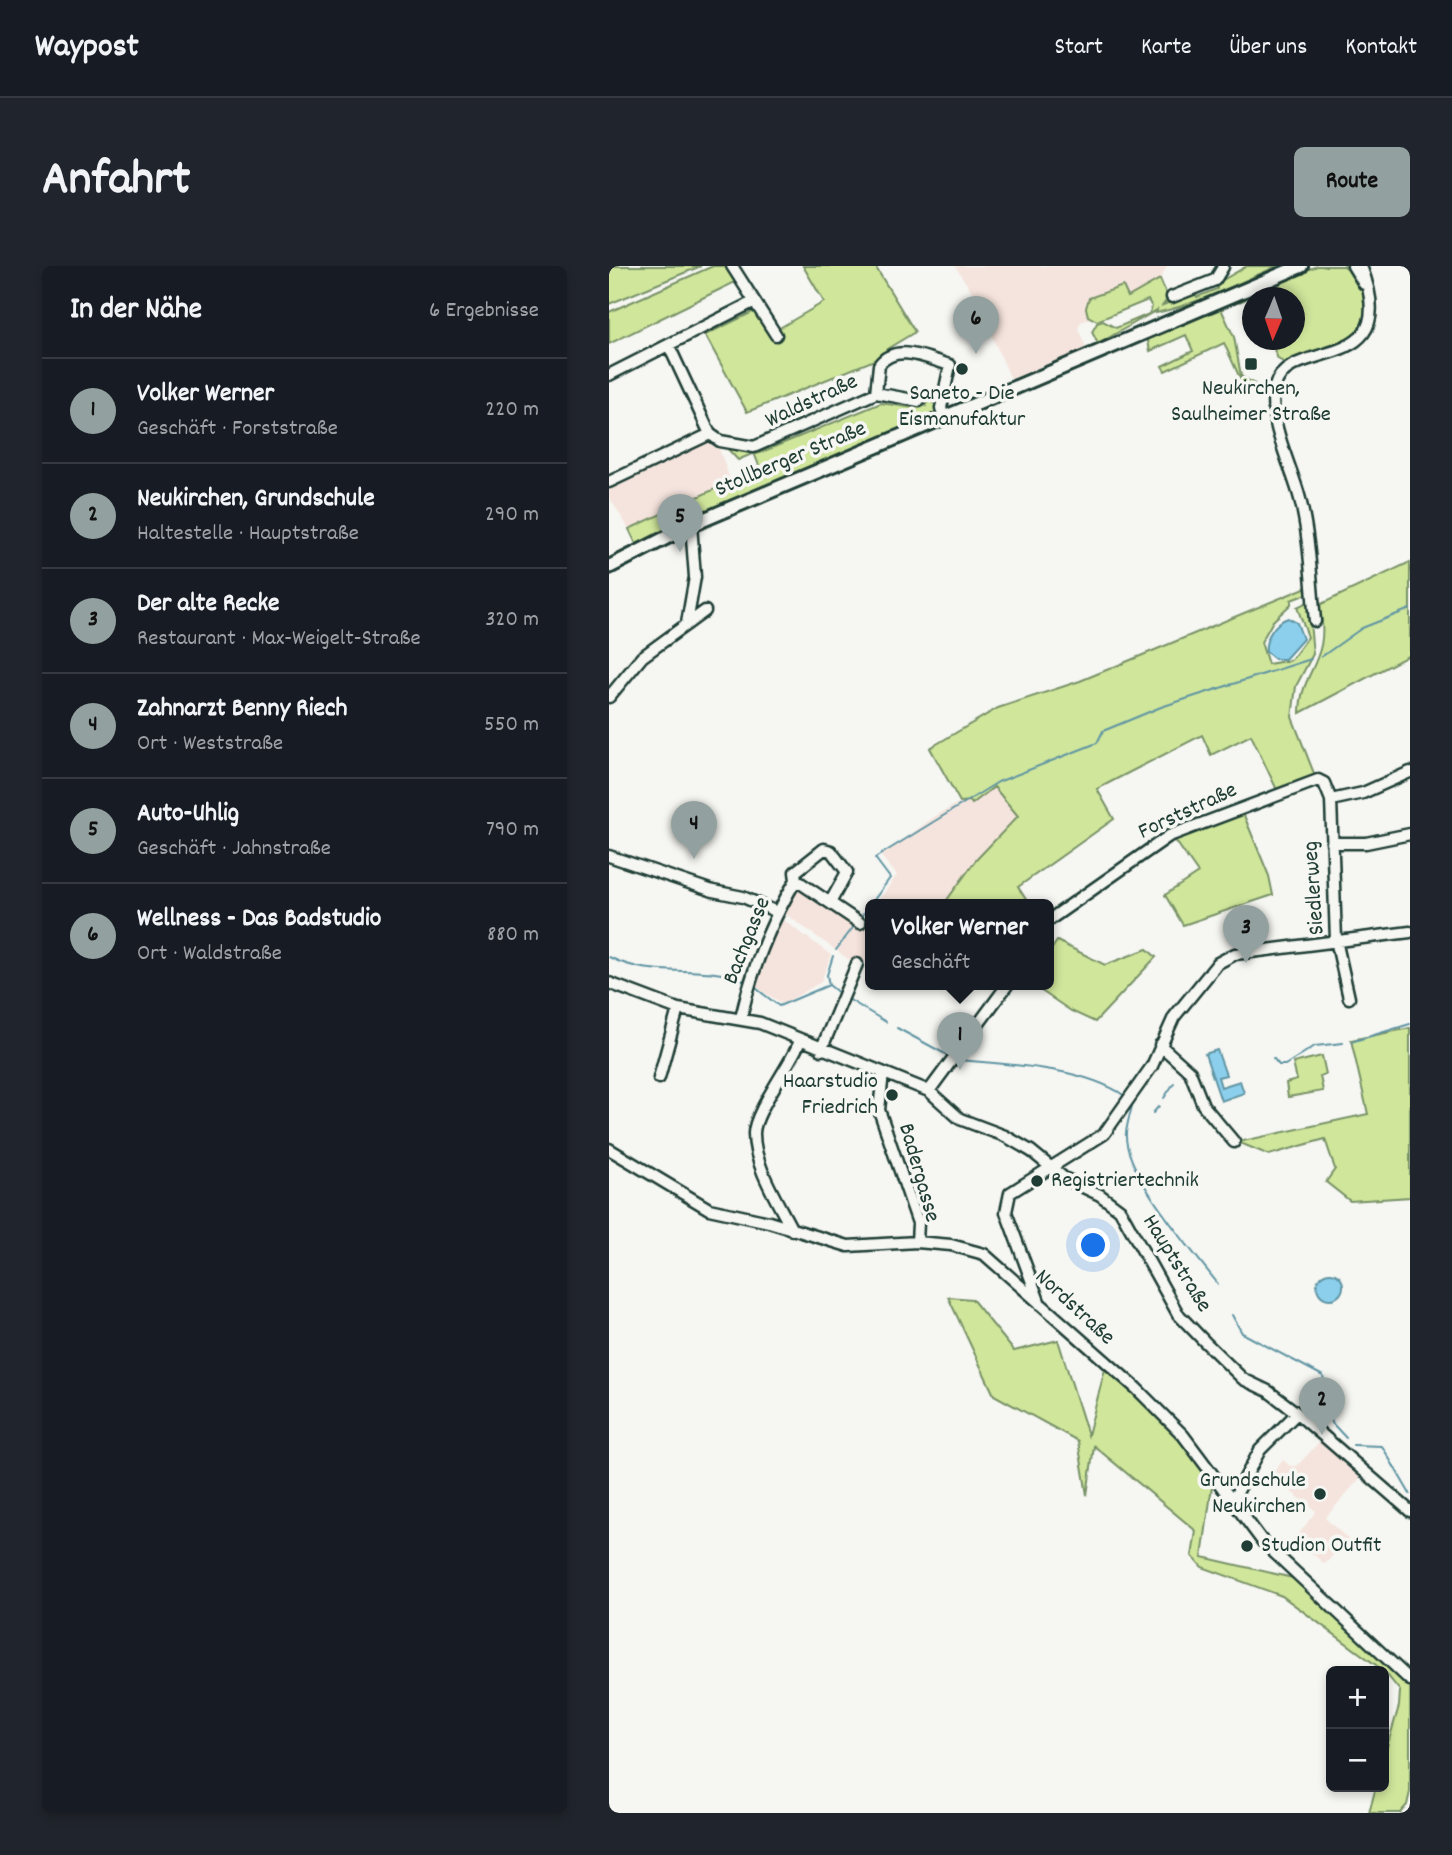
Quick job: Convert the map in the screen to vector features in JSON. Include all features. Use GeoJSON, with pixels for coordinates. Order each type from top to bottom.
{"type":"FeatureCollection","features":[{"type":"Feature","properties":{"kind":"main road","name":"Stollberger Straße"},"geometry":{"type":"LineString","coordinates":[[609,567],[691,525],[1301,266]]}},
{"type":"Feature","properties":{"kind":"street"},"geometry":{"type":"LineString","coordinates":[[732,266],[776,335]]}},
{"type":"Feature","properties":{"kind":"street"},"geometry":{"type":"LineString","coordinates":[[1172,297],[1215,280],[1224,266]]}},
{"type":"Feature","properties":{"kind":"street"},"geometry":{"type":"LineString","coordinates":[[1353,266],[1366,288]]}},
{"type":"Feature","properties":{"kind":"street"},"geometry":{"type":"LineString","coordinates":[[1315,621],[1300,500],[1275,415],[1275,384],[1294,366],[1346,348],[1360,337],[1370,312],[1361,266]]}},
{"type":"Feature","properties":{"kind":"street"},"geometry":{"type":"LineString","coordinates":[[609,375],[753,302]]}},
{"type":"Feature","properties":{"kind":"street"},"geometry":{"type":"LineString","coordinates":[[609,482],[710,434],[669,346]]}},
{"type":"Feature","properties":{"kind":"street","name":"Waldstraße"},"geometry":{"type":"LineString","coordinates":[[876,393],[879,365],[892,355],[903,352],[950,365],[941,408],[944,418]]}},
{"type":"Feature","properties":{"kind":"street","name":"Waldstraße"},"geometry":{"type":"LineString","coordinates":[[710,434],[720,441],[738,445],[762,445],[876,393],[919,401]]}},
{"type":"Feature","properties":{"kind":"street"},"geometry":{"type":"LineString","coordinates":[[687,623],[695,577],[691,525]]}},
{"type":"Feature","properties":{"kind":"street"},"geometry":{"type":"LineString","coordinates":[[609,697],[642,657],[705,611]]}},
{"type":"Feature","properties":{"kind":"street"},"geometry":{"type":"LineString","coordinates":[[1331,800],[1363,793],[1410,772]]}},
{"type":"Feature","properties":{"kind":"street","name":"Forststraße"},"geometry":{"type":"LineString","coordinates":[[1054,916],[1169,836],[1318,780],[1324,783],[1331,800]]}},
{"type":"Feature","properties":{"kind":"street","name":"Siedlerweg"},"geometry":{"type":"LineString","coordinates":[[1331,800],[1336,940],[1349,998]]}},
{"type":"Feature","properties":{"kind":"street"},"geometry":{"type":"LineString","coordinates":[[1332,843],[1366,843],[1410,834]]}},
{"type":"Feature","properties":{"kind":"street","name":"Bachgasse"},"geometry":{"type":"LineString","coordinates":[[741,1018],[749,983],[777,912],[796,880],[795,872],[824,849],[831,851],[847,872],[831,901]]}},
{"type":"Feature","properties":{"kind":"street"},"geometry":{"type":"LineString","coordinates":[[609,856],[713,891],[743,897],[777,912]]}},
{"type":"Feature","properties":{"kind":"street","name":"Bachgasse"},"geometry":{"type":"LineString","coordinates":[[796,880],[857,921]]}},
{"type":"Feature","properties":{"kind":"street"},"geometry":{"type":"LineString","coordinates":[[1042,1307],[1006,1205],[1014,1188],[1104,1134],[1152,1066],[1174,1017],[1205,977],[1227,957],[1410,932]]}},
{"type":"Feature","properties":{"kind":"street"},"geometry":{"type":"LineString","coordinates":[[821,1050],[841,995],[857,964]]}},
{"type":"Feature","properties":{"kind":"street","name":"Hauptstraße"},"geometry":{"type":"LineString","coordinates":[[609,983],[678,1009],[741,1018],[929,1091],[960,1119],[1005,1136],[1053,1167],[1065,1178],[1100,1195],[1120,1210],[1178,1314],[1243,1378],[1268,1391],[1297,1413],[1410,1511]]}},
{"type":"Feature","properties":{"kind":"street"},"geometry":{"type":"LineString","coordinates":[[929,1091],[1004,990]]}},
{"type":"Feature","properties":{"kind":"street"},"geometry":{"type":"LineString","coordinates":[[659,1078],[678,1009]]}},
{"type":"Feature","properties":{"kind":"street"},"geometry":{"type":"LineString","coordinates":[[792,1230],[759,1158],[754,1134],[767,1100],[800,1041]]}},
{"type":"Feature","properties":{"kind":"street"},"geometry":{"type":"LineString","coordinates":[[1160,1045],[1190,1072],[1203,1105],[1234,1142]]}},
{"type":"Feature","properties":{"kind":"street","name":"Badergasse"},"geometry":{"type":"LineString","coordinates":[[883,1073],[879,1110],[918,1223],[917,1242]]}},
{"type":"Feature","properties":{"kind":"street","name":"Nordstraße"},"geometry":{"type":"LineString","coordinates":[[609,1149],[709,1209],[848,1246],[917,1242],[951,1245],[984,1254],[1136,1388],[1183,1434],[1272,1551],[1410,1680]]}},
{"type":"Feature","properties":{"kind":"street"},"geometry":{"type":"LineString","coordinates":[[1233,1500],[1260,1450],[1297,1413]]}},
{"type":"Feature","properties":{"kind":"shaded area"},"geometry":{"type":"Polygon","coordinates":[[[955,266],[1167,266],[1160,279],[1163,292],[1081,322],[1078,328],[1086,348],[1011,379],[972,292],[955,266]]]}},
{"type":"Feature","properties":{"kind":"shaded area"},"geometry":{"type":"Polygon","coordinates":[[[709,438],[717,443],[731,482],[629,529],[609,497],[609,485],[709,438]]]}},
{"type":"Feature","properties":{"kind":"shaded area"},"geometry":{"type":"Polygon","coordinates":[[[994,787],[1019,816],[976,860],[948,899],[880,899],[897,875],[881,856],[934,817],[960,802],[971,801],[972,804],[994,787]]]}},
{"type":"Feature","properties":{"kind":"shaded area"},"geometry":{"type":"Polygon","coordinates":[[[798,885],[862,923],[865,919],[865,963],[848,959],[780,910],[798,885]]]}},
{"type":"Feature","properties":{"kind":"shaded area"},"geometry":{"type":"Polygon","coordinates":[[[778,916],[831,955],[821,982],[783,1004],[751,984],[778,916]]]}},
{"type":"Feature","properties":{"kind":"shaded area","name":"Grundschule Neukirchen"},"geometry":{"type":"Polygon","coordinates":[[[1321,1440],[1362,1476],[1325,1518],[1348,1539],[1325,1564],[1295,1539],[1316,1511],[1271,1476],[1283,1460],[1290,1466],[1297,1466],[1321,1440]]]}},
{"type":"Feature","properties":{"kind":"green space"},"geometry":{"type":"Polygon","coordinates":[[[609,266],[701,266],[609,304],[609,266]]]}},
{"type":"Feature","properties":{"kind":"green space"},"geometry":{"type":"Polygon","coordinates":[[[713,266],[728,266],[737,281],[609,344],[609,312],[713,266]]]}},
{"type":"Feature","properties":{"kind":"green space"},"geometry":{"type":"Polygon","coordinates":[[[803,266],[875,266],[915,332],[887,349],[882,357],[747,412],[705,335],[763,307],[776,330],[824,302],[803,266]]]}},
{"type":"Feature","properties":{"kind":"green space"},"geometry":{"type":"Polygon","coordinates":[[[1247,266],[1278,266],[1188,304],[1156,313],[1157,310],[1098,344],[1092,332],[1097,323],[1103,321],[1116,328],[1149,314],[1152,307],[1148,300],[1097,321],[1088,316],[1086,308],[1089,298],[1123,286],[1128,297],[1160,279],[1168,298],[1163,305],[1195,292],[1197,297],[1217,289],[1216,284],[1247,266]]]}},
{"type":"Feature","properties":{"kind":"green space"},"geometry":{"type":"Polygon","coordinates":[[[1317,266],[1344,266],[1351,272],[1363,292],[1365,315],[1361,327],[1346,344],[1285,363],[1278,359],[1274,350],[1305,350],[1305,287],[1265,287],[1317,266]]]}},
{"type":"Feature","properties":{"kind":"green space"},"geometry":{"type":"Polygon","coordinates":[[[1224,305],[1222,311],[1234,337],[1241,376],[1258,386],[1261,396],[1244,387],[1224,343],[1165,371],[1162,366],[1193,351],[1186,335],[1150,351],[1147,336],[1224,305]]]}},
{"type":"Feature","properties":{"kind":"green space"},"geometry":{"type":"Polygon","coordinates":[[[927,401],[937,404],[936,416],[637,546],[629,529],[760,468],[754,453],[738,460],[724,445],[755,450],[757,454],[881,403],[915,408],[916,403],[926,406],[927,401]]]}},
{"type":"Feature","properties":{"kind":"green space"},"geometry":{"type":"Polygon","coordinates":[[[1410,562],[1410,655],[1300,713],[1301,698],[1322,639],[1319,605],[1410,562]]]}},
{"type":"Feature","properties":{"kind":"green space"},"geometry":{"type":"Polygon","coordinates":[[[1307,587],[1307,594],[1291,600],[1291,604],[1273,621],[1261,642],[1268,664],[1291,660],[1308,637],[1297,607],[1308,602],[1313,654],[1296,686],[1292,717],[1315,776],[1277,790],[1251,735],[1211,755],[1202,735],[1097,789],[1114,819],[1018,887],[1026,899],[948,899],[976,860],[1018,816],[994,787],[972,804],[970,801],[960,802],[930,748],[998,708],[1080,681],[1307,587]]]}},
{"type":"Feature","properties":{"kind":"green space"},"geometry":{"type":"Polygon","coordinates":[[[1243,813],[1269,876],[1273,895],[1183,925],[1165,895],[1198,873],[1175,840],[1243,813]]]}},
{"type":"Feature","properties":{"kind":"green space"},"geometry":{"type":"Polygon","coordinates":[[[1057,941],[1105,965],[1147,949],[1156,957],[1095,1022],[1071,1011],[1040,990],[1054,990],[1054,946],[1057,941]]]}},
{"type":"Feature","properties":{"kind":"green space"},"geometry":{"type":"Polygon","coordinates":[[[1410,1028],[1410,1197],[1350,1201],[1326,1182],[1335,1169],[1325,1139],[1269,1155],[1238,1142],[1368,1114],[1351,1040],[1410,1028]]]}},
{"type":"Feature","properties":{"kind":"green space"},"geometry":{"type":"Polygon","coordinates":[[[1322,1056],[1326,1074],[1320,1076],[1323,1091],[1288,1097],[1286,1083],[1297,1080],[1293,1063],[1322,1056]]]}},
{"type":"Feature","properties":{"kind":"green space"},"geometry":{"type":"Polygon","coordinates":[[[948,1297],[972,1299],[1014,1351],[1058,1340],[1088,1435],[1105,1369],[1120,1381],[1162,1420],[1213,1479],[1202,1557],[1297,1579],[1407,1680],[1410,1686],[1410,1792],[1407,1805],[1400,1813],[1369,1813],[1375,1792],[1389,1792],[1389,1740],[1399,1706],[1400,1691],[1389,1677],[1389,1666],[1377,1666],[1282,1596],[1202,1567],[1192,1556],[1196,1531],[1094,1446],[1087,1495],[1078,1441],[994,1395],[948,1297]]]}},
{"type":"Feature","properties":{"kind":"water"},"geometry":{"type":"Polygon","coordinates":[[[1288,618],[1297,623],[1303,639],[1285,659],[1275,659],[1266,652],[1267,642],[1275,627],[1288,618]]]}},
{"type":"Feature","properties":{"kind":"water"},"geometry":{"type":"Polygon","coordinates":[[[1217,1050],[1226,1075],[1218,1077],[1221,1087],[1240,1081],[1244,1093],[1221,1101],[1205,1054],[1217,1050]]]}},
{"type":"Feature","properties":{"kind":"water"},"geometry":{"type":"Polygon","coordinates":[[[1330,1273],[1339,1277],[1343,1286],[1339,1295],[1330,1299],[1321,1295],[1317,1286],[1321,1277],[1330,1273]]]}},
{"type":"Feature","properties":{"kind":"waterway"},"geometry":{"type":"LineString","coordinates":[[1321,657],[1362,628],[1410,609]]}},
{"type":"Feature","properties":{"kind":"waterway"},"geometry":{"type":"LineString","coordinates":[[875,899],[890,878],[875,858],[998,782],[1097,743],[1103,731],[1161,707],[1311,659]]}},
{"type":"Feature","properties":{"kind":"waterway"},"geometry":{"type":"LineString","coordinates":[[861,917],[865,912]]}},
{"type":"Feature","properties":{"kind":"waterway"},"geometry":{"type":"LineString","coordinates":[[836,950],[855,925]]}},
{"type":"Feature","properties":{"kind":"waterway"},"geometry":{"type":"LineString","coordinates":[[829,985],[827,975],[833,956]]}},
{"type":"Feature","properties":{"kind":"waterway"},"geometry":{"type":"LineString","coordinates":[[609,957],[644,968],[728,975],[745,981]]}},
{"type":"Feature","properties":{"kind":"waterway"},"geometry":{"type":"LineString","coordinates":[[753,986],[779,1006],[829,985],[840,994]]}},
{"type":"Feature","properties":{"kind":"waterway"},"geometry":{"type":"LineString","coordinates":[[848,999],[886,1022]]}},
{"type":"Feature","properties":{"kind":"waterway"},"geometry":{"type":"LineString","coordinates":[[1351,1042],[1410,1024]]}},
{"type":"Feature","properties":{"kind":"waterway"},"geometry":{"type":"LineString","coordinates":[[897,1028],[949,1056]]}},
{"type":"Feature","properties":{"kind":"waterway"},"geometry":{"type":"LineString","coordinates":[[1273,1058],[1279,1065],[1285,1065],[1315,1046],[1343,1043]]}},
{"type":"Feature","properties":{"kind":"waterway"},"geometry":{"type":"LineString","coordinates":[[958,1060],[1067,1073],[1108,1086],[1125,1096]]}},
{"type":"Feature","properties":{"kind":"waterway"},"geometry":{"type":"LineString","coordinates":[[1164,1098],[1174,1083]]}},
{"type":"Feature","properties":{"kind":"waterway"},"geometry":{"type":"LineString","coordinates":[[1133,1101],[1126,1133],[1128,1150],[1136,1169],[1161,1211],[1218,1284]]}},
{"type":"Feature","properties":{"kind":"waterway"},"geometry":{"type":"LineString","coordinates":[[1153,1113],[1159,1106]]}},
{"type":"Feature","properties":{"kind":"waterway"},"geometry":{"type":"LineString","coordinates":[[1232,1315],[1242,1333],[1323,1376],[1332,1423],[1346,1438]]}},
{"type":"Feature","properties":{"kind":"waterway"},"geometry":{"type":"LineString","coordinates":[[1353,1445],[1382,1446],[1410,1494]]}},
{"type":"Feature","properties":{"kind":"place","name":"Wellness - Das Badstudio"},"geometry":{"type":"Point","coordinates":[976,354]}},
{"type":"Feature","properties":{"kind":"place","name":"Neukirchen, Saulheimer Straße"},"geometry":{"type":"Point","coordinates":[1251,364]}},
{"type":"Feature","properties":{"kind":"place","name":"Saneto - Die Eismanufaktur"},"geometry":{"type":"Point","coordinates":[962,369]}},
{"type":"Feature","properties":{"kind":"place","name":"Auto-Uhlig"},"geometry":{"type":"Point","coordinates":[680,552]}},
{"type":"Feature","properties":{"kind":"place","name":"Zahnarzt Benny Riech"},"geometry":{"type":"Point","coordinates":[694,859]}},
{"type":"Feature","properties":{"kind":"place","name":"Der alte Recke"},"geometry":{"type":"Point","coordinates":[1246,963]}},
{"type":"Feature","properties":{"kind":"place","name":"Volker Werner"},"geometry":{"type":"Point","coordinates":[960,1070]}},
{"type":"Feature","properties":{"kind":"place","name":"Haarstudio Friedrich"},"geometry":{"type":"Point","coordinates":[892,1095]}},
{"type":"Feature","properties":{"kind":"place","name":"Registriertechnik"},"geometry":{"type":"Point","coordinates":[1037,1181]}},
{"type":"Feature","properties":{"kind":"place","name":"Neukirchen, Grundschule"},"geometry":{"type":"Point","coordinates":[1322,1435]}},
{"type":"Feature","properties":{"kind":"place","name":"Grundschule Neukirchen"},"geometry":{"type":"Point","coordinates":[1320,1494]}},
{"type":"Feature","properties":{"kind":"place","name":"Studion Outfit"},"geometry":{"type":"Point","coordinates":[1247,1546]}}]}
